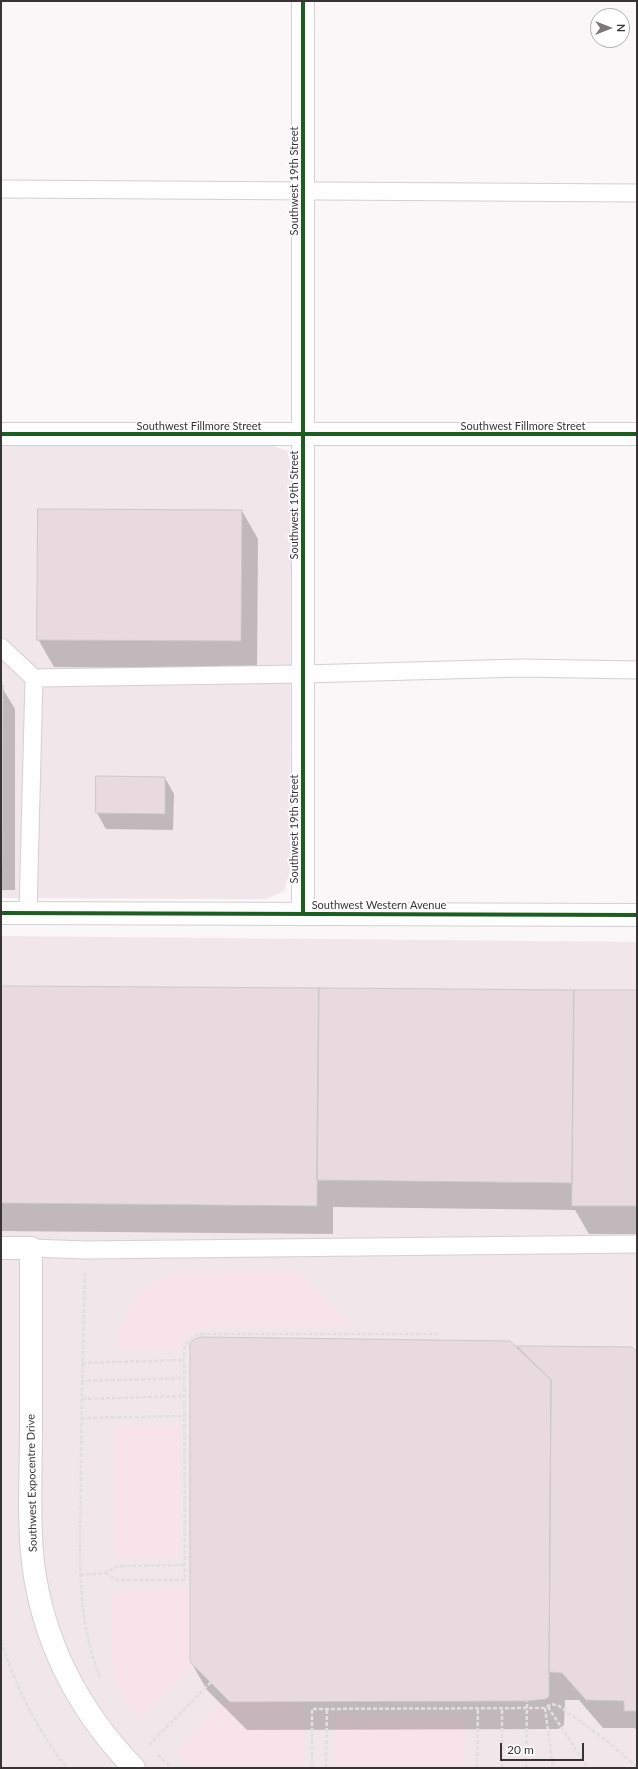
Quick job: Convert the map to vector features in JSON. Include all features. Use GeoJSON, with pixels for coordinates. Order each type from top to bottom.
{"type":"FeatureCollection","features":[{"type":"Feature","properties":{"kind":"street","name":"Southwest 19th Street"},"geometry":{"type":"LineString","coordinates":[[303,1],[303,914]]}},
{"type":"Feature","properties":{"kind":"street","name":"Southwest Fillmore Street"},"geometry":{"type":"LineString","coordinates":[[1,434],[637,434]]}},
{"type":"Feature","properties":{"kind":"street","name":"Southwest Western Avenue"},"geometry":{"type":"LineString","coordinates":[[1,913],[637,915]]}},
{"type":"Feature","properties":{"kind":"street"},"geometry":{"type":"LineString","coordinates":[[1,1248],[31,1248]]}},
{"type":"Feature","properties":{"kind":"street","name":"Southwest Expocentre Drive"},"geometry":{"type":"LineString","coordinates":[[31,1248],[30,1510],[33,1563],[43,1610],[61,1665],[81,1702],[110,1744],[134,1768]]}},
{"type":"Feature","properties":{"kind":"lane"},"geometry":{"type":"LineString","coordinates":[[1,189],[637,193]]}},
{"type":"Feature","properties":{"kind":"lane"},"geometry":{"type":"LineString","coordinates":[[1,647],[34,678],[303,674],[521,668],[637,670]]}},
{"type":"Feature","properties":{"kind":"lane"},"geometry":{"type":"LineString","coordinates":[[28,913],[34,678]]}},
{"type":"Feature","properties":{"kind":"lane"},"geometry":{"type":"LineString","coordinates":[[31,1248],[86,1250],[637,1244]]}},
{"type":"Feature","properties":{"kind":"path"},"geometry":{"type":"LineString","coordinates":[[86,1250],[81,1381],[80,1574],[86,1636],[102,1682]]}},
{"type":"Feature","properties":{"kind":"path"},"geometry":{"type":"LineString","coordinates":[[105,1573],[117,1580],[185,1580],[184,1349],[188,1340],[193,1336],[201,1334],[439,1334]]}},
{"type":"Feature","properties":{"kind":"path"},"geometry":{"type":"LineString","coordinates":[[82,1363],[184,1360]]}},
{"type":"Feature","properties":{"kind":"path"},"geometry":{"type":"LineString","coordinates":[[81,1381],[185,1378]]}},
{"type":"Feature","properties":{"kind":"path"},"geometry":{"type":"LineString","coordinates":[[82,1399],[185,1396]]}},
{"type":"Feature","properties":{"kind":"path"},"geometry":{"type":"LineString","coordinates":[[81,1418],[185,1416]]}},
{"type":"Feature","properties":{"kind":"path"},"geometry":{"type":"LineString","coordinates":[[80,1574],[105,1573],[118,1566],[185,1565]]}},
{"type":"Feature","properties":{"kind":"path"},"geometry":{"type":"LineString","coordinates":[[1,1641],[13,1676],[30,1712],[50,1746],[67,1768]]}},
{"type":"Feature","properties":{"kind":"path"},"geometry":{"type":"LineString","coordinates":[[148,1745],[210,1682]]}},
{"type":"Feature","properties":{"kind":"path"},"geometry":{"type":"LineString","coordinates":[[526,1768],[527,1701]]}},
{"type":"Feature","properties":{"kind":"path"},"geometry":{"type":"LineString","coordinates":[[312,1768],[312,1709],[527,1708],[547,1707],[552,1704],[559,1706],[607,1741],[637,1767]]}},
{"type":"Feature","properties":{"kind":"path"},"geometry":{"type":"LineString","coordinates":[[547,1707],[553,1768]]}},
{"type":"Feature","properties":{"kind":"path"},"geometry":{"type":"LineString","coordinates":[[547,1707],[588,1768]]}},
{"type":"Feature","properties":{"kind":"path"},"geometry":{"type":"LineString","coordinates":[[476,1768],[478,1708]]}},
{"type":"Feature","properties":{"kind":"path"},"geometry":{"type":"LineString","coordinates":[[502,1708],[502,1768]]}},
{"type":"Feature","properties":{"kind":"path"},"geometry":{"type":"LineString","coordinates":[[326,1768],[328,1709]]}},
{"type":"Feature","properties":{"kind":"path"},"geometry":{"type":"LineString","coordinates":[[144,1740],[172,1768]]}},
{"type":"Feature","properties":{"kind":"shaded area"},"geometry":{"type":"Polygon","coordinates":[[[1,445],[274,446],[287,451],[291,466],[290,871],[284,891],[266,899],[1,898],[1,445]]]}},
{"type":"Feature","properties":{"kind":"shaded area"},"geometry":{"type":"Polygon","coordinates":[[[1,936],[637,942],[637,1768],[1,1768],[1,936]]]}},
{"type":"Feature","properties":{"kind":"shaded area"},"geometry":{"type":"Polygon","coordinates":[[[298,1271],[354,1327],[199,1327],[199,1333],[186,1338],[178,1349],[117,1350],[122,1325],[133,1302],[151,1284],[163,1278],[176,1274],[196,1272],[298,1271]]]}},
{"type":"Feature","properties":{"kind":"shaded area"},"geometry":{"type":"Polygon","coordinates":[[[179,1426],[179,1558],[117,1558],[114,1554],[114,1427],[179,1426]]]}},
{"type":"Feature","properties":{"kind":"shaded area"},"geometry":{"type":"Polygon","coordinates":[[[190,1588],[190,1662],[194,1666],[142,1717],[123,1696],[114,1674],[112,1661],[113,1596],[117,1591],[190,1588]]]}},
{"type":"Feature","properties":{"kind":"shaded area"},"geometry":{"type":"Polygon","coordinates":[[[226,1698],[303,1701],[304,1768],[194,1768],[176,1752],[226,1698]]]}},
{"type":"Feature","properties":{"kind":"shaded area"},"geometry":{"type":"Polygon","coordinates":[[[336,1715],[466,1717],[465,1768],[335,1768],[336,1715]]]}},
{"type":"Feature","properties":{"kind":"building"},"geometry":{"type":"Polygon","coordinates":[[[38,509],[242,510],[241,641],[37,640],[38,509]]]}},
{"type":"Feature","properties":{"kind":"building"},"geometry":{"type":"Polygon","coordinates":[[[1,685],[3,685],[2,867],[1,867],[1,685]]]}},
{"type":"Feature","properties":{"kind":"building"},"geometry":{"type":"Polygon","coordinates":[[[96,776],[165,777],[165,814],[96,813],[96,776]]]}},
{"type":"Feature","properties":{"kind":"building"},"geometry":{"type":"Polygon","coordinates":[[[1,986],[319,988],[317,1206],[1,1203],[1,986]]]}},
{"type":"Feature","properties":{"kind":"building"},"geometry":{"type":"Polygon","coordinates":[[[319,988],[574,990],[572,1183],[317,1180],[319,988]]]}},
{"type":"Feature","properties":{"kind":"building"},"geometry":{"type":"Polygon","coordinates":[[[574,990],[637,990],[637,1206],[572,1206],[574,990]]]}},
{"type":"Feature","properties":{"kind":"building"},"geometry":{"type":"Polygon","coordinates":[[[201,1337],[510,1341],[551,1380],[549,1696],[546,1699],[527,1701],[230,1702],[190,1662],[190,1343],[201,1337]]]}},
{"type":"Feature","properties":{"kind":"building"},"geometry":{"type":"Polygon","coordinates":[[[517,1346],[632,1347],[637,1352],[637,1711],[624,1711],[624,1701],[586,1700],[562,1673],[549,1672],[551,1380],[517,1346]]]}},
{"type":"Feature","properties":{"kind":"cycle path"},"geometry":{"type":"LineString","coordinates":[[303,1],[303,914]]}},
{"type":"Feature","properties":{"kind":"cycle path"},"geometry":{"type":"LineString","coordinates":[[1,434],[637,434]]}},
{"type":"Feature","properties":{"kind":"cycle path"},"geometry":{"type":"LineString","coordinates":[[1,913],[637,915]]}}]}
